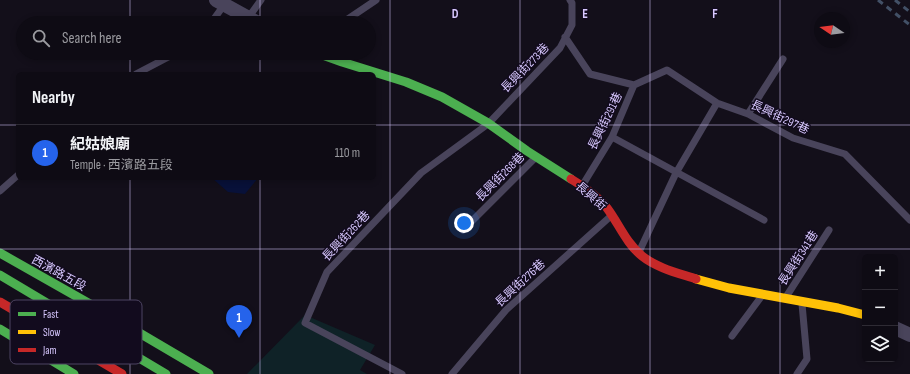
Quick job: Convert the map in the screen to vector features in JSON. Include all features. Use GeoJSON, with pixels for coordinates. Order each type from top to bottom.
{"type":"FeatureCollection","features":[{"type":"Feature","properties":{"kind":"main road","name":"長興街"},"geometry":{"type":"LineString","coordinates":[[338,60],[373,72]]}},
{"type":"Feature","properties":{"kind":"main road","name":"長興街"},"geometry":{"type":"LineString","coordinates":[[376,73],[418,87],[463,109],[508,136],[536,157],[582,186],[599,200],[612,215],[638,254],[650,261],[695,280],[762,295],[802,301],[862,314]]}},
{"type":"Feature","properties":{"kind":"main road","name":"西濱路五段"},"geometry":{"type":"LineString","coordinates":[[0,253],[83,300]]}},
{"type":"Feature","properties":{"kind":"main road"},"geometry":{"type":"LineString","coordinates":[[0,275],[42,300]]}},
{"type":"Feature","properties":{"kind":"main road"},"geometry":{"type":"LineString","coordinates":[[0,302],[10,308]]}},
{"type":"Feature","properties":{"kind":"main road"},"geometry":{"type":"LineString","coordinates":[[0,329],[10,335]]}},
{"type":"Feature","properties":{"kind":"main road","name":"西濱路五段"},"geometry":{"type":"LineString","coordinates":[[142,335],[209,374]]}},
{"type":"Feature","properties":{"kind":"main road"},"geometry":{"type":"LineString","coordinates":[[142,360],[166,374]]}},
{"type":"Feature","properties":{"kind":"main road"},"geometry":{"type":"LineString","coordinates":[[58,364],[74,374]]}},
{"type":"Feature","properties":{"kind":"main road"},"geometry":{"type":"LineString","coordinates":[[105,364],[122,374]]}},
{"type":"Feature","properties":{"kind":"street"},"geometry":{"type":"LineString","coordinates":[[220,2],[246,16]]}},
{"type":"Feature","properties":{"kind":"street"},"geometry":{"type":"LineString","coordinates":[[898,329],[910,334]]}},
{"type":"Feature","properties":{"kind":"lane"},"geometry":{"type":"LineString","coordinates":[[255,16],[261,0]]}},
{"type":"Feature","properties":{"kind":"lane"},"geometry":{"type":"LineString","coordinates":[[352,16],[376,0]]}},
{"type":"Feature","properties":{"kind":"lane","name":"長興街273巷"},"geometry":{"type":"LineString","coordinates":[[488,124],[560,48],[572,25],[572,3],[570,0]]}},
{"type":"Feature","properties":{"kind":"lane"},"geometry":{"type":"LineString","coordinates":[[214,16],[220,2]]}},
{"type":"Feature","properties":{"kind":"lane"},"geometry":{"type":"LineString","coordinates":[[565,37],[590,74],[634,86]]}},
{"type":"Feature","properties":{"kind":"lane"},"geometry":{"type":"LineString","coordinates":[[748,114],[783,59]]}},
{"type":"Feature","properties":{"kind":"lane"},"geometry":{"type":"LineString","coordinates":[[140,72],[163,60]]}},
{"type":"Feature","properties":{"kind":"lane","name":"長興街291巷"},"geometry":{"type":"LineString","coordinates":[[582,186],[612,137],[634,86],[666,70],[718,103]]}},
{"type":"Feature","properties":{"kind":"lane"},"geometry":{"type":"LineString","coordinates":[[638,254],[676,173],[718,103]]}},
{"type":"Feature","properties":{"kind":"lane","name":"長興街297巷"},"geometry":{"type":"LineString","coordinates":[[718,103],[748,114],[793,138],[844,154],[910,220]]}},
{"type":"Feature","properties":{"kind":"lane","name":"長興街262巷"},"geometry":{"type":"LineString","coordinates":[[402,374],[305,323],[327,272],[420,173],[488,124]]}},
{"type":"Feature","properties":{"kind":"lane"},"geometry":{"type":"LineString","coordinates":[[612,137],[764,220]]}},
{"type":"Feature","properties":{"kind":"lane","name":"長興街268巷"},"geometry":{"type":"LineString","coordinates":[[464,230],[536,157]]}},
{"type":"Feature","properties":{"kind":"lane"},"geometry":{"type":"LineString","coordinates":[[0,191],[16,177]]}},
{"type":"Feature","properties":{"kind":"lane","name":"長興街276巷"},"geometry":{"type":"LineString","coordinates":[[452,374],[506,310],[612,215]]}},
{"type":"Feature","properties":{"kind":"lane","name":"長興街341巷"},"geometry":{"type":"LineString","coordinates":[[784,299],[829,230]]}},
{"type":"Feature","properties":{"kind":"lane"},"geometry":{"type":"LineString","coordinates":[[732,336],[762,295]]}},
{"type":"Feature","properties":{"kind":"lane"},"geometry":{"type":"LineString","coordinates":[[797,374],[807,359],[802,301]]}},
{"type":"Feature","properties":{"kind":"green space"},"geometry":{"type":"Polygon","coordinates":[[[305,315],[375,345],[360,370],[367,374],[247,374],[305,315]]]}},
{"type":"Feature","properties":{"kind":"shaded area"},"geometry":{"type":"Polygon","coordinates":[[[214,180],[256,180],[245,194],[228,192],[214,180]]]}},
{"type":"Feature","properties":{"kind":"railway"},"geometry":{"type":"LineString","coordinates":[[878,0],[910,25]]}},
{"type":"Feature","properties":{"kind":"railway"},"geometry":{"type":"LineString","coordinates":[[895,0],[910,12]]}},
{"type":"Feature","properties":{"kind":"traffic: fast"},"geometry":{"type":"LineString","coordinates":[[336,60],[374,72]]}},
{"type":"Feature","properties":{"kind":"traffic: fast"},"geometry":{"type":"LineString","coordinates":[[376,73],[406,82],[442,97],[488,123],[527,151],[571,179]]}},
{"type":"Feature","properties":{"kind":"traffic: fast"},"geometry":{"type":"LineString","coordinates":[[0,253],[83,300]]}},
{"type":"Feature","properties":{"kind":"traffic: fast"},"geometry":{"type":"LineString","coordinates":[[0,275],[42,300]]}},
{"type":"Feature","properties":{"kind":"traffic: fast"},"geometry":{"type":"LineString","coordinates":[[0,329],[10,335]]}},
{"type":"Feature","properties":{"kind":"traffic: fast"},"geometry":{"type":"LineString","coordinates":[[142,335],[209,374]]}},
{"type":"Feature","properties":{"kind":"traffic: fast"},"geometry":{"type":"LineString","coordinates":[[142,360],[166,374]]}},
{"type":"Feature","properties":{"kind":"traffic: fast"},"geometry":{"type":"LineString","coordinates":[[58,364],[74,374]]}},
{"type":"Feature","properties":{"kind":"traffic: slow"},"geometry":{"type":"LineString","coordinates":[[696,279],[729,288],[838,308],[862,314]]}},
{"type":"Feature","properties":{"kind":"traffic: jam"},"geometry":{"type":"LineString","coordinates":[[571,179],[590,192],[603,204],[631,245],[642,256],[661,267],[696,279]]}},
{"type":"Feature","properties":{"kind":"traffic: jam"},"geometry":{"type":"LineString","coordinates":[[0,302],[10,308]]}},
{"type":"Feature","properties":{"kind":"traffic: jam"},"geometry":{"type":"LineString","coordinates":[[105,364],[122,374]]}},
{"type":"Feature","properties":{"kind":"place","name":"紀姑娘廟"},"geometry":{"type":"Point","coordinates":[239,338]}}]}
